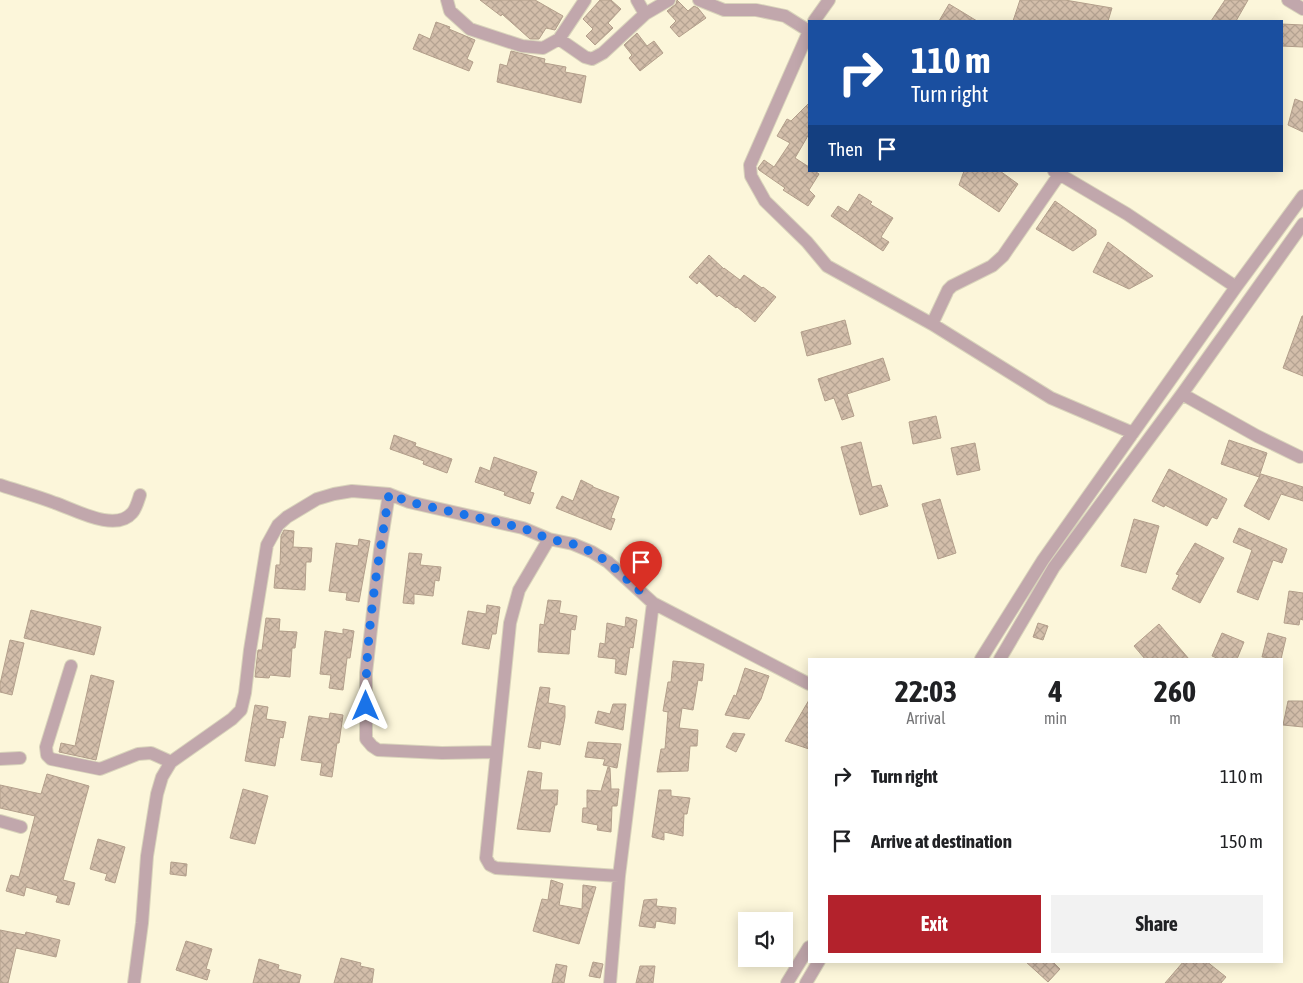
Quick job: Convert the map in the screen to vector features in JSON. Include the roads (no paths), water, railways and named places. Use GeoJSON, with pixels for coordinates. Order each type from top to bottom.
{"type":"FeatureCollection","features":[{"type":"Feature","properties":{"kind":"street"},"geometry":{"type":"LineString","coordinates":[[446,0],[450,11],[470,29],[522,46],[543,48],[559,39],[585,0]]}},
{"type":"Feature","properties":{"kind":"street"},"geometry":{"type":"LineString","coordinates":[[637,0],[645,14]]}},
{"type":"Feature","properties":{"kind":"street"},"geometry":{"type":"LineString","coordinates":[[559,39],[585,57],[592,58],[603,53],[645,14],[668,0]]}},
{"type":"Feature","properties":{"kind":"street"},"geometry":{"type":"LineString","coordinates":[[699,0],[724,10],[756,10],[785,16],[808,30]]}},
{"type":"Feature","properties":{"kind":"street"},"geometry":{"type":"LineString","coordinates":[[815,20],[829,0]]}},
{"type":"Feature","properties":{"kind":"street"},"geometry":{"type":"LineString","coordinates":[[1288,0],[1303,9]]}},
{"type":"Feature","properties":{"kind":"street"},"geometry":{"type":"LineString","coordinates":[[808,33],[750,166],[751,176],[765,201],[807,242],[827,266],[932,324],[1051,398],[1133,433]]}},
{"type":"Feature","properties":{"kind":"street"},"geometry":{"type":"LineString","coordinates":[[932,324],[948,290],[952,286],[992,266],[1003,256],[1056,173],[1127,214],[1236,287]]}},
{"type":"Feature","properties":{"kind":"street"},"geometry":{"type":"LineString","coordinates":[[982,658],[1043,560],[1236,287],[1303,196]]}},
{"type":"Feature","properties":{"kind":"street"},"geometry":{"type":"LineString","coordinates":[[1001,658],[1054,567],[1182,394],[1303,224]]}},
{"type":"Feature","properties":{"kind":"street"},"geometry":{"type":"LineString","coordinates":[[1182,394],[1257,436],[1300,457]]}},
{"type":"Feature","properties":{"kind":"street"},"geometry":{"type":"LineString","coordinates":[[0,485],[57,503],[80,514],[109,521],[122,519],[132,513],[140,495]]}},
{"type":"Feature","properties":{"kind":"street"},"geometry":{"type":"LineString","coordinates":[[134,983],[142,923],[147,856],[157,794],[162,778],[171,762],[232,720],[241,710],[267,545],[278,524],[300,508],[317,499],[352,491],[389,494],[409,502],[523,528],[549,539],[573,544],[592,552],[608,562],[653,603],[808,683]]}},
{"type":"Feature","properties":{"kind":"street"},"geometry":{"type":"LineString","coordinates":[[389,494],[380,550],[366,674],[366,739],[378,750],[442,753],[496,752]]}},
{"type":"Feature","properties":{"kind":"street"},"geometry":{"type":"LineString","coordinates":[[549,539],[519,590],[510,623],[486,858],[490,865],[496,868],[619,876]]}},
{"type":"Feature","properties":{"kind":"street"},"geometry":{"type":"LineString","coordinates":[[1043,560],[1054,567]]}},
{"type":"Feature","properties":{"kind":"street"},"geometry":{"type":"LineString","coordinates":[[610,983],[619,876],[653,603]]}},
{"type":"Feature","properties":{"kind":"street"},"geometry":{"type":"LineString","coordinates":[[71,666],[46,747],[47,755],[51,759],[100,769],[138,754],[152,753],[171,762]]}},
{"type":"Feature","properties":{"kind":"street"},"geometry":{"type":"LineString","coordinates":[[0,759],[20,758]]}},
{"type":"Feature","properties":{"kind":"street"},"geometry":{"type":"LineString","coordinates":[[0,821],[21,827]]}},
{"type":"Feature","properties":{"kind":"street"},"geometry":{"type":"LineString","coordinates":[[787,983],[808,949]]}},
{"type":"Feature","properties":{"kind":"street"},"geometry":{"type":"LineString","coordinates":[[806,983],[818,963]]}}]}
